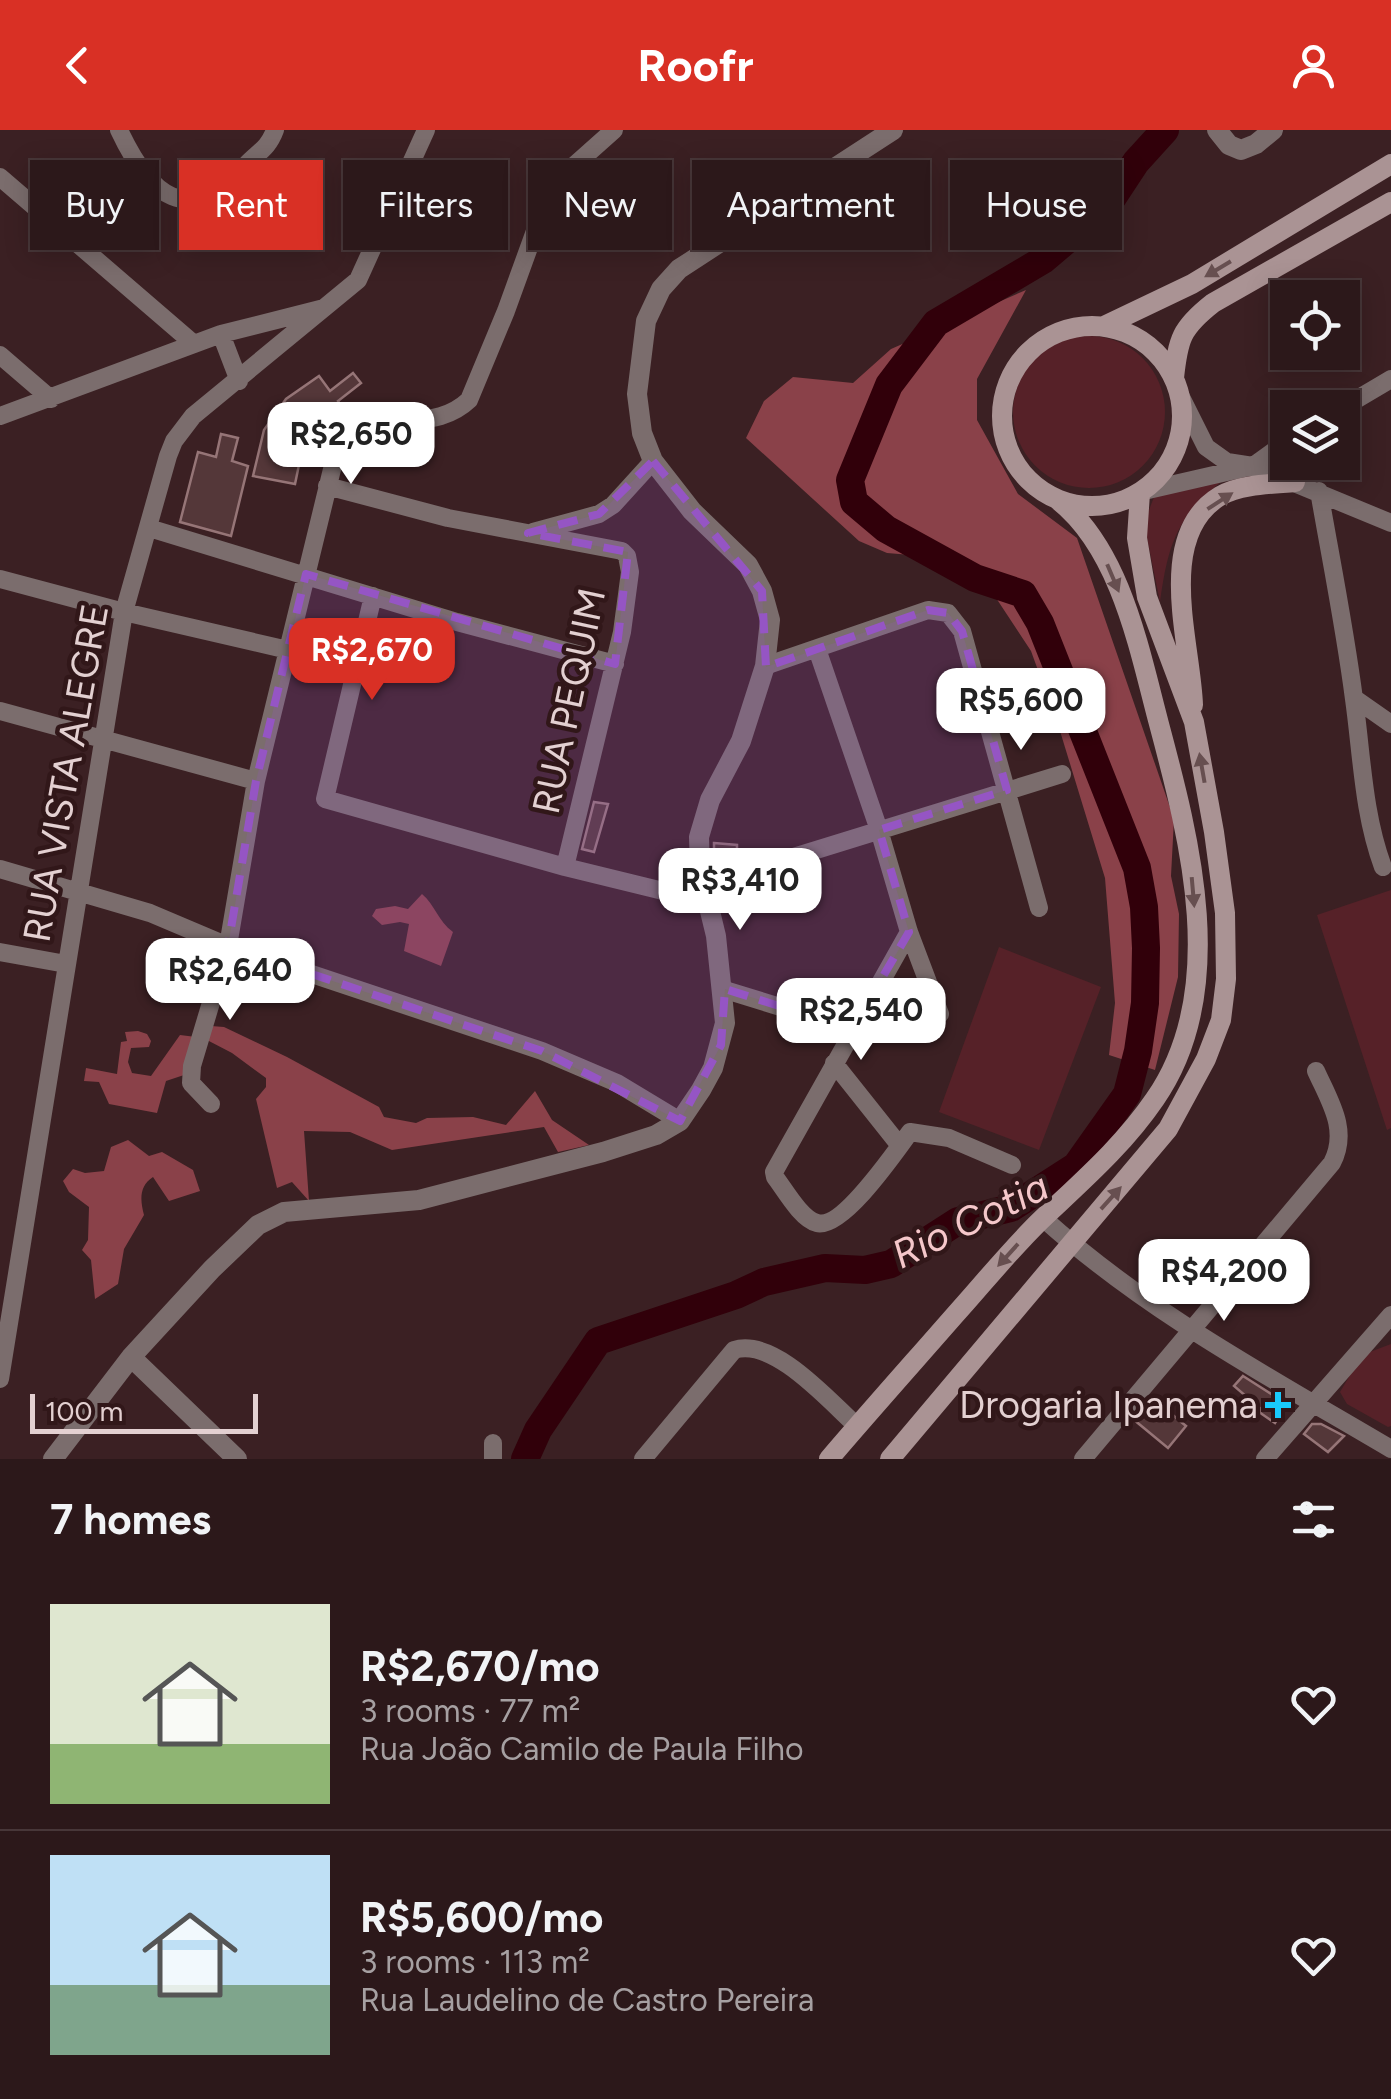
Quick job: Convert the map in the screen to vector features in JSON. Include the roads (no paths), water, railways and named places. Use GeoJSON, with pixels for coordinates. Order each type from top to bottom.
{"type":"FeatureCollection","features":[{"type":"Feature","properties":{"kind":"main road"},"geometry":{"type":"LineString","coordinates":[[1104,326],[1192,284],[1391,164]]}},
{"type":"Feature","properties":{"kind":"main road"},"geometry":{"type":"LineString","coordinates":[[1058,500],[1086,506],[1116,503],[1142,492],[1171,461],[1179,442],[1183,421],[1177,387],[1178,343],[1195,317],[1391,202]]}},
{"type":"Feature","properties":{"kind":"main road"},"geometry":{"type":"LineString","coordinates":[[829,1459],[1043,1218],[1115,1149],[1156,1099],[1174,1068],[1196,972],[1191,873],[1183,814],[1125,610],[1094,539],[1080,517],[1031,482],[1011,456],[1002,425],[1004,392],[1019,364],[1042,340],[1072,328],[1104,326],[1126,332],[1163,359],[1177,387]]}},
{"type":"Feature","properties":{"kind":"main road"},"geometry":{"type":"LineString","coordinates":[[890,1459],[1168,1129],[1206,1059],[1220,1020],[1226,979],[1225,913],[1194,722],[1182,561],[1187,534],[1221,495],[1295,482]]}},
{"type":"Feature","properties":{"kind":"main road"},"geometry":{"type":"LineString","coordinates":[[1142,492],[1137,538],[1147,597],[1194,722]]}},
{"type":"Feature","properties":{"kind":"street"},"geometry":{"type":"LineString","coordinates":[[120,130],[152,185],[175,198],[193,200],[227,185],[259,156],[276,130]]}},
{"type":"Feature","properties":{"kind":"street","name":"RUA VISTA ALEGRE"},"geometry":{"type":"LineString","coordinates":[[0,1379],[124,612],[174,441],[192,416],[358,280],[426,130]]}},
{"type":"Feature","properties":{"kind":"street"},"geometry":{"type":"LineString","coordinates":[[211,1104],[191,1083],[190,1075],[228,946],[256,781],[335,457],[347,440],[358,433],[457,411],[468,400],[550,196],[568,170],[614,130]]}},
{"type":"Feature","properties":{"kind":"street"},"geometry":{"type":"LineString","coordinates":[[54,1459],[131,1357],[258,1226],[284,1212],[419,1200],[603,1152],[656,1135],[680,1121],[701,1090],[725,1023],[699,836],[704,817],[742,741],[764,666],[770,620],[762,591],[748,565],[692,511],[653,461],[642,433],[636,394],[646,321],[661,289],[679,269],[892,130]]}},
{"type":"Feature","properties":{"kind":"street"},"geometry":{"type":"LineString","coordinates":[[1217,130],[1229,145],[1242,150],[1273,130]]}},
{"type":"Feature","properties":{"kind":"street"},"geometry":{"type":"LineString","coordinates":[[0,177],[194,344]]}},
{"type":"Feature","properties":{"kind":"street"},"geometry":{"type":"LineString","coordinates":[[0,416],[222,334],[324,308]]}},
{"type":"Feature","properties":{"kind":"street"},"geometry":{"type":"LineString","coordinates":[[222,334],[239,381]]}},
{"type":"Feature","properties":{"kind":"street"},"geometry":{"type":"LineString","coordinates":[[0,355],[51,399]]}},
{"type":"Feature","properties":{"kind":"street"},"geometry":{"type":"LineString","coordinates":[[1360,397],[1391,378]]}},
{"type":"Feature","properties":{"kind":"street"},"geometry":{"type":"LineString","coordinates":[[1177,387],[1206,447],[1227,462],[1253,466],[1391,522]]}},
{"type":"Feature","properties":{"kind":"street"},"geometry":{"type":"LineString","coordinates":[[1142,492],[1253,466],[1270,454]]}},
{"type":"Feature","properties":{"kind":"street"},"geometry":{"type":"LineString","coordinates":[[327,486],[448,518],[528,533],[599,514],[613,505],[653,461]]}},
{"type":"Feature","properties":{"kind":"street"},"geometry":{"type":"LineString","coordinates":[[1319,491],[1354,698],[1366,809],[1383,867]]}},
{"type":"Feature","properties":{"kind":"street"},"geometry":{"type":"LineString","coordinates":[[149,528],[457,622],[616,664]]}},
{"type":"Feature","properties":{"kind":"street","name":"RUA PEQUIM"},"geometry":{"type":"LineString","coordinates":[[528,533],[622,551],[630,572],[616,664],[565,867]]}},
{"type":"Feature","properties":{"kind":"street"},"geometry":{"type":"LineString","coordinates":[[0,578],[288,650]]}},
{"type":"Feature","properties":{"kind":"street"},"geometry":{"type":"LineString","coordinates":[[373,596],[324,799],[565,867],[705,894],[879,830],[1062,774]]}},
{"type":"Feature","properties":{"kind":"street"},"geometry":{"type":"LineString","coordinates":[[764,666],[928,610],[948,613],[962,632],[1039,908]]}},
{"type":"Feature","properties":{"kind":"street"},"geometry":{"type":"LineString","coordinates":[[817,649],[879,830],[908,932],[940,1014]]}},
{"type":"Feature","properties":{"kind":"street"},"geometry":{"type":"LineString","coordinates":[[1354,698],[1391,724]]}},
{"type":"Feature","properties":{"kind":"street"},"geometry":{"type":"LineString","coordinates":[[0,711],[256,781]]}},
{"type":"Feature","properties":{"kind":"street"},"geometry":{"type":"LineString","coordinates":[[0,869],[150,913],[228,946],[542,1051],[617,1084],[680,1121]]}},
{"type":"Feature","properties":{"kind":"street"},"geometry":{"type":"LineString","coordinates":[[908,932],[774,1172],[811,1221],[824,1224],[842,1214],[910,1132],[949,1138],[1012,1165]]}},
{"type":"Feature","properties":{"kind":"street"},"geometry":{"type":"LineString","coordinates":[[0,952],[66,964]]}},
{"type":"Feature","properties":{"kind":"street"},"geometry":{"type":"LineString","coordinates":[[722,989],[852,1029]]}},
{"type":"Feature","properties":{"kind":"street"},"geometry":{"type":"LineString","coordinates":[[834,1064],[900,1146]]}},
{"type":"Feature","properties":{"kind":"street"},"geometry":{"type":"LineString","coordinates":[[1083,1459],[1319,1180],[1340,1147],[1340,1128],[1316,1071]]}},
{"type":"Feature","properties":{"kind":"street"},"geometry":{"type":"LineString","coordinates":[[1043,1218],[1190,1332],[1391,1449]]}},
{"type":"Feature","properties":{"kind":"street"},"geometry":{"type":"LineString","coordinates":[[1265,1459],[1387,1325]]}},
{"type":"Feature","properties":{"kind":"street"},"geometry":{"type":"LineString","coordinates":[[644,1459],[734,1350],[742,1348],[771,1353],[857,1426]]}},
{"type":"Feature","properties":{"kind":"street"},"geometry":{"type":"LineString","coordinates":[[131,1357],[237,1459]]}},
{"type":"Feature","properties":{"kind":"waterway","name":"Rio Cotia"},"geometry":{"type":"LineString","coordinates":[[525,1459],[538,1430],[598,1341],[764,1282],[825,1268],[865,1270],[891,1264],[958,1221],[1011,1208],[1076,1166],[1127,1094],[1145,1003],[1144,907],[1137,868],[1040,623],[1023,594],[975,578],[886,529],[854,502],[850,480],[889,385],[936,323],[1043,260],[1107,206],[1136,162],[1165,130]]}},
{"type":"Feature","properties":{"kind":"place","name":"Drogaria Ipanema"},"geometry":{"type":"Point","coordinates":[1278,1405]}}]}
